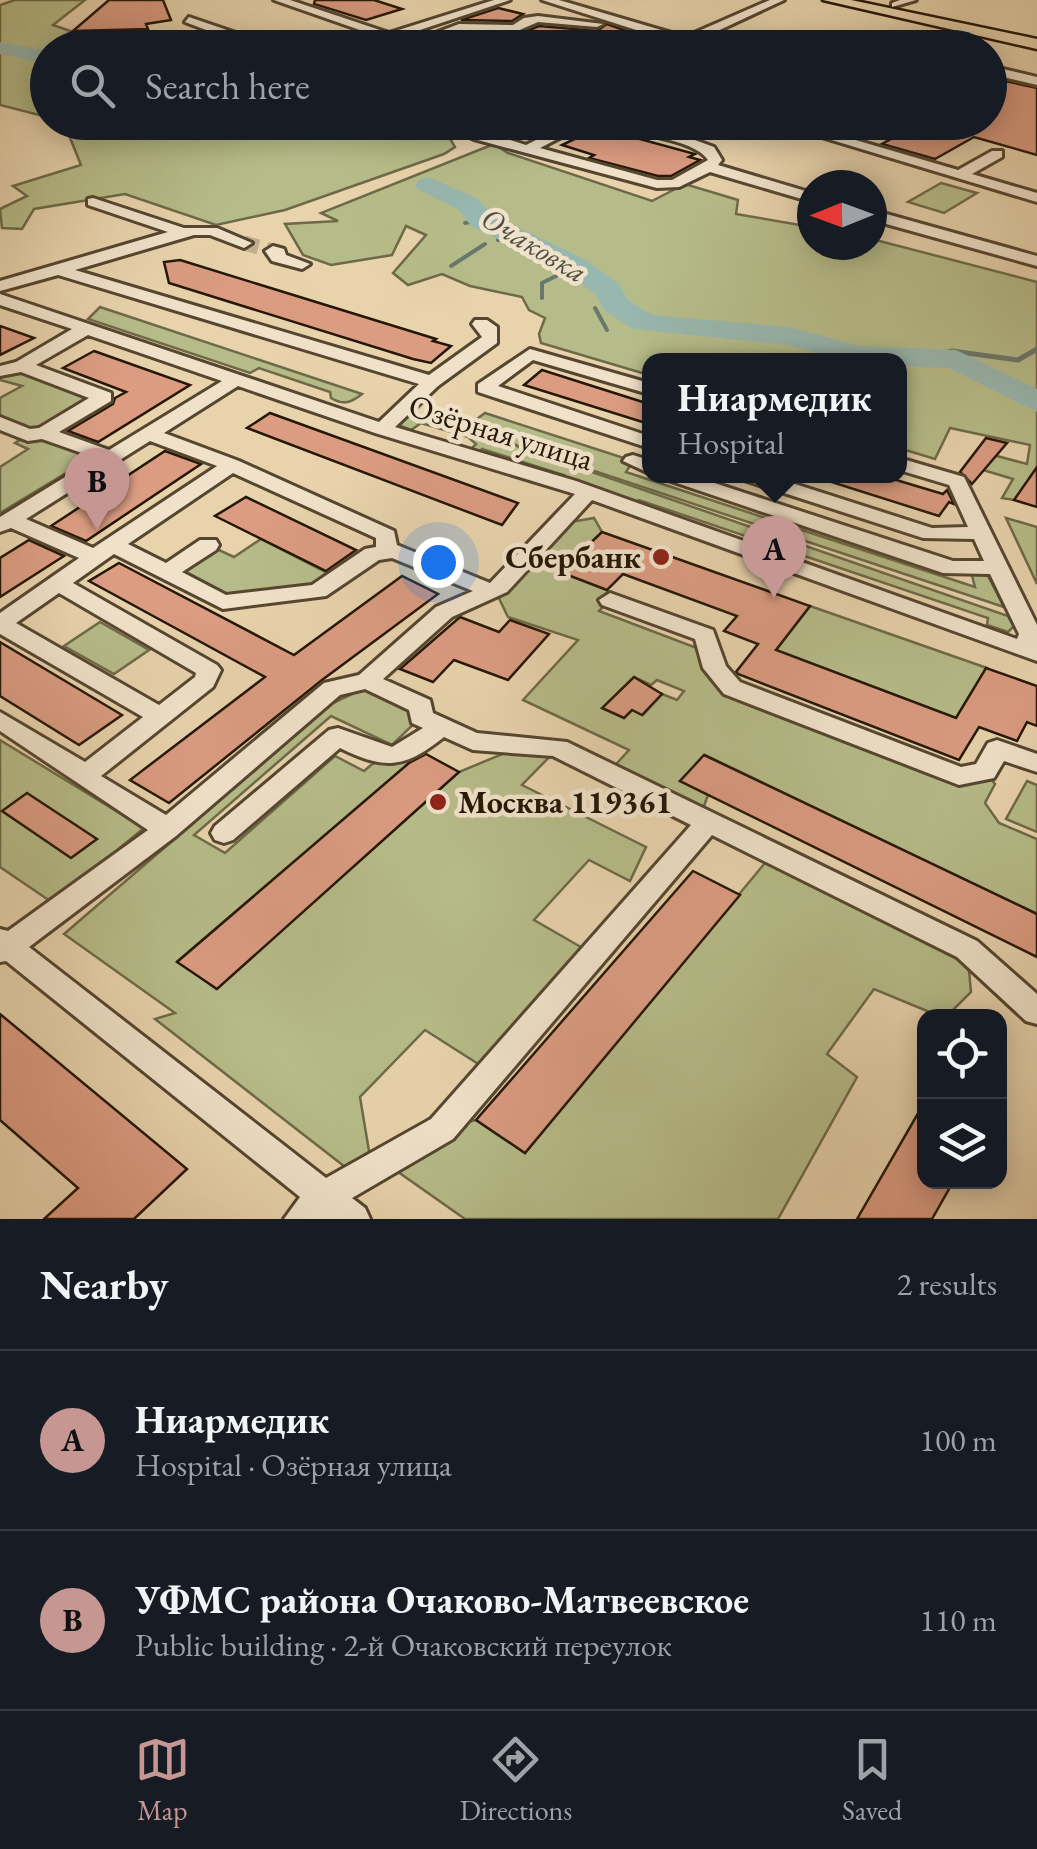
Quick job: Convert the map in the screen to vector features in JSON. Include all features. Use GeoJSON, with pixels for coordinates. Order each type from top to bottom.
{"type":"FeatureCollection","features":[{"type":"Feature","properties":{"kind":"main road"},"geometry":{"type":"LineString","coordinates":[[830,0],[971,30]]}},
{"type":"Feature","properties":{"kind":"main road"},"geometry":{"type":"LineString","coordinates":[[869,0],[903,3],[1037,34]]}},
{"type":"Feature","properties":{"kind":"main road"},"geometry":{"type":"LineString","coordinates":[[1007,38],[1037,44]]}},
{"type":"Feature","properties":{"kind":"street"},"geometry":{"type":"LineString","coordinates":[[279,0],[370,30]]}},
{"type":"Feature","properties":{"kind":"street"},"geometry":{"type":"LineString","coordinates":[[408,30],[505,0]]}},
{"type":"Feature","properties":{"kind":"street"},"geometry":{"type":"LineString","coordinates":[[547,0],[647,30]]}},
{"type":"Feature","properties":{"kind":"street"},"geometry":{"type":"LineString","coordinates":[[709,30],[779,0]]}},
{"type":"Feature","properties":{"kind":"street"},"geometry":{"type":"LineString","coordinates":[[451,30],[515,29],[528,20],[538,19],[597,24]]}},
{"type":"Feature","properties":{"kind":"street"},"geometry":{"type":"LineString","coordinates":[[189,20],[217,30]]}},
{"type":"Feature","properties":{"kind":"street"},"geometry":{"type":"LineString","coordinates":[[1007,78],[1037,81]]}},
{"type":"Feature","properties":{"kind":"street"},"geometry":{"type":"LineString","coordinates":[[501,140],[657,184],[674,184],[709,167],[715,160],[710,150],[678,140]]}},
{"type":"Feature","properties":{"kind":"street"},"geometry":{"type":"LineString","coordinates":[[526,150],[547,140]]}},
{"type":"Feature","properties":{"kind":"street"},"geometry":{"type":"LineString","coordinates":[[840,140],[1037,198]]}},
{"type":"Feature","properties":{"kind":"street"},"geometry":{"type":"LineString","coordinates":[[960,175],[997,154]]}},
{"type":"Feature","properties":{"kind":"street"},"geometry":{"type":"LineString","coordinates":[[709,167],[797,193]]}},
{"type":"Feature","properties":{"kind":"street"},"geometry":{"type":"LineString","coordinates":[[93,202],[182,232]]}},
{"type":"Feature","properties":{"kind":"street"},"geometry":{"type":"LineString","coordinates":[[887,219],[1037,261]]}},
{"type":"Feature","properties":{"kind":"street"},"geometry":{"type":"LineString","coordinates":[[0,286],[182,232],[212,230],[244,243]]}},
{"type":"Feature","properties":{"kind":"street"},"geometry":{"type":"LineString","coordinates":[[273,251],[278,252],[278,258],[302,264]]}},
{"type":"Feature","properties":{"kind":"street"},"geometry":{"type":"LineString","coordinates":[[58,270],[432,382]]}},
{"type":"Feature","properties":{"kind":"street","name":"Озёрная улица"},"geometry":{"type":"LineString","coordinates":[[0,299],[382,429],[588,492],[1031,652]]}},
{"type":"Feature","properties":{"kind":"street"},"geometry":{"type":"LineString","coordinates":[[382,429],[432,382],[491,339],[491,331],[481,324]]}},
{"type":"Feature","properties":{"kind":"street"},"geometry":{"type":"LineString","coordinates":[[8,366],[87,328]]}},
{"type":"Feature","properties":{"kind":"street"},"geometry":{"type":"LineString","coordinates":[[642,387],[530,354],[484,388],[642,440]]}},
{"type":"Feature","properties":{"kind":"street"},"geometry":{"type":"LineString","coordinates":[[8,366],[104,397],[44,433]]}},
{"type":"Feature","properties":{"kind":"street"},"geometry":{"type":"LineString","coordinates":[[5,523],[236,379]]}},
{"type":"Feature","properties":{"kind":"street"},"geometry":{"type":"LineString","coordinates":[[0,423],[28,434],[44,433],[110,458]]}},
{"type":"Feature","properties":{"kind":"street"},"geometry":{"type":"LineString","coordinates":[[149,434],[232,465],[387,536],[386,552]]}},
{"type":"Feature","properties":{"kind":"street"},"geometry":{"type":"LineString","coordinates":[[158,715],[0,624],[232,465]]}},
{"type":"Feature","properties":{"kind":"street"},"geometry":{"type":"LineString","coordinates":[[907,466],[958,481],[1030,634],[1031,652]]}},
{"type":"Feature","properties":{"kind":"street"},"geometry":{"type":"LineString","coordinates":[[697,483],[951,568],[998,567]]}},
{"type":"Feature","properties":{"kind":"street"},"geometry":{"type":"LineString","coordinates":[[773,483],[930,534],[982,533]]}},
{"type":"Feature","properties":{"kind":"street"},"geometry":{"type":"LineString","coordinates":[[353,1219],[313,1208],[2,945],[50,918],[167,829],[332,689],[367,681],[444,612],[500,587],[588,492]]}},
{"type":"Feature","properties":{"kind":"street"},"geometry":{"type":"LineString","coordinates":[[5,523],[167,572],[223,602],[318,591],[373,554],[394,551],[463,578],[487,593]]}},
{"type":"Feature","properties":{"kind":"street"},"geometry":{"type":"LineString","coordinates":[[167,572],[208,545]]}},
{"type":"Feature","properties":{"kind":"street"},"geometry":{"type":"LineString","coordinates":[[61,584],[209,670],[204,681],[83,777]]}},
{"type":"Feature","properties":{"kind":"street"},"geometry":{"type":"LineString","coordinates":[[610,600],[705,634],[714,668],[732,688],[959,776],[985,772],[997,748],[1037,763]]}},
{"type":"Feature","properties":{"kind":"street"},"geometry":{"type":"LineString","coordinates":[[367,681],[421,706],[421,716],[473,741],[558,748],[709,821],[967,950],[1037,1012]]}},
{"type":"Feature","properties":{"kind":"street"},"geometry":{"type":"LineString","coordinates":[[0,720],[167,829]]}},
{"type":"Feature","properties":{"kind":"street"},"geometry":{"type":"LineString","coordinates":[[224,833],[338,736],[380,756],[405,755],[442,726]]}},
{"type":"Feature","properties":{"kind":"street"},"geometry":{"type":"LineString","coordinates":[[313,1208],[442,1129],[709,821]]}},
{"type":"Feature","properties":{"kind":"green space"},"geometry":{"type":"Polygon","coordinates":[[[15,0],[85,0],[53,25],[67,30],[30,30],[30,113],[0,105],[0,5],[15,0]]]}},
{"type":"Feature","properties":{"kind":"green space"},"geometry":{"type":"Polygon","coordinates":[[[71,140],[451,140],[455,147],[285,210],[216,225],[125,194],[34,209],[22,229],[2,228],[0,209],[27,196],[13,186],[81,165],[71,140]]]}},
{"type":"Feature","properties":{"kind":"green space"},"geometry":{"type":"Polygon","coordinates":[[[494,144],[508,153],[652,201],[685,184],[738,200],[736,214],[797,224],[797,260],[887,260],[887,243],[1037,282],[1037,483],[1014,500],[1002,498],[1013,479],[983,470],[982,452],[1027,464],[1030,445],[950,428],[935,459],[907,450],[907,353],[642,353],[642,373],[541,343],[539,334],[545,318],[529,310],[522,297],[470,286],[442,274],[408,285],[393,273],[426,235],[406,226],[392,255],[331,265],[303,255],[285,224],[338,221],[321,213],[494,144]]]}},
{"type":"Feature","properties":{"kind":"green space"},"geometry":{"type":"Polygon","coordinates":[[[941,183],[977,193],[944,213],[908,202],[941,183]]]}},
{"type":"Feature","properties":{"kind":"green space"},"geometry":{"type":"Polygon","coordinates":[[[100,307],[362,394],[340,402],[331,398],[330,392],[259,368],[250,373],[88,319],[100,307]]]}},
{"type":"Feature","properties":{"kind":"green space"},"geometry":{"type":"Polygon","coordinates":[[[10,367],[104,397],[45,433],[99,453],[0,513],[0,467],[28,449],[15,443],[27,435],[0,423],[0,398],[22,386],[0,380],[0,371],[10,367]]]}},
{"type":"Feature","properties":{"kind":"green space"},"geometry":{"type":"Polygon","coordinates":[[[485,413],[633,461],[626,472],[642,477],[642,483],[659,483],[975,587],[971,572],[986,572],[1004,607],[465,428],[485,413]]]}},
{"type":"Feature","properties":{"kind":"green space"},"geometry":{"type":"Polygon","coordinates":[[[397,415],[427,415],[1008,616],[1014,626],[1008,632],[987,625],[988,618],[639,500],[632,504],[563,480],[564,475],[482,449],[478,453],[469,451],[476,444],[468,437],[421,423],[411,430],[390,422],[397,415]]]}},
{"type":"Feature","properties":{"kind":"green space"},"geometry":{"type":"Polygon","coordinates":[[[567,517],[577,521],[594,518],[602,532],[561,572],[607,590],[610,600],[599,611],[710,653],[720,678],[959,776],[985,772],[995,784],[985,803],[999,823],[1037,839],[1037,914],[705,755],[680,781],[708,795],[700,817],[609,772],[629,750],[523,700],[578,640],[508,617],[495,590],[567,517]],[[634,677],[603,708],[624,718],[632,710],[643,715],[662,694],[677,700],[684,691],[657,680],[651,685],[634,677]]]}},
{"type":"Feature","properties":{"kind":"green space"},"geometry":{"type":"Polygon","coordinates":[[[1006,518],[1037,527],[1037,584],[1006,518]]]}},
{"type":"Feature","properties":{"kind":"green space"},"geometry":{"type":"Polygon","coordinates":[[[261,539],[337,578],[318,591],[223,602],[167,572],[208,545],[234,557],[261,539]]]}},
{"type":"Feature","properties":{"kind":"green space"},"geometry":{"type":"Polygon","coordinates":[[[810,606],[987,668],[956,718],[776,650],[810,606]]]}},
{"type":"Feature","properties":{"kind":"green space"},"geometry":{"type":"Polygon","coordinates":[[[100,622],[149,650],[114,674],[64,646],[100,622]]]}},
{"type":"Feature","properties":{"kind":"green space"},"geometry":{"type":"Polygon","coordinates":[[[373,684],[421,717],[392,745],[331,716],[194,835],[225,853],[335,756],[364,771],[387,756],[413,760],[178,961],[216,989],[459,772],[524,745],[558,748],[522,785],[646,847],[630,881],[589,860],[534,920],[593,954],[491,1072],[425,1030],[360,1097],[372,1169],[358,1177],[155,1019],[175,1013],[64,934],[333,703],[373,684]]]}},
{"type":"Feature","properties":{"kind":"green space"},"geometry":{"type":"Polygon","coordinates":[[[0,740],[144,828],[53,903],[0,867],[0,740]]]}},
{"type":"Feature","properties":{"kind":"green space"},"geometry":{"type":"Polygon","coordinates":[[[1027,781],[1037,785],[1037,832],[1006,819],[1027,781]]]}},
{"type":"Feature","properties":{"kind":"green space"},"geometry":{"type":"Polygon","coordinates":[[[774,852],[967,949],[971,992],[954,1009],[922,1009],[874,989],[827,1054],[857,1077],[778,1219],[465,1219],[384,1162],[442,1129],[476,1120],[525,1153],[774,852]]]}},
{"type":"Feature","properties":{"kind":"building"},"geometry":{"type":"Polygon","coordinates":[[[109,0],[163,0],[171,20],[146,24],[148,29],[74,30],[109,0]]]}},
{"type":"Feature","properties":{"kind":"building"},"geometry":{"type":"Polygon","coordinates":[[[315,0],[374,0],[402,9],[366,20],[314,4],[315,0]]]}},
{"type":"Feature","properties":{"kind":"building"},"geometry":{"type":"Polygon","coordinates":[[[498,8],[523,14],[512,21],[461,20],[498,8]]]}},
{"type":"Feature","properties":{"kind":"building"},"geometry":{"type":"Polygon","coordinates":[[[607,24],[624,30],[598,30],[607,24]]]}},
{"type":"Feature","properties":{"kind":"building"},"geometry":{"type":"Polygon","coordinates":[[[539,26],[585,30],[529,30],[539,26]]]}},
{"type":"Feature","properties":{"kind":"building"},"geometry":{"type":"Polygon","coordinates":[[[1007,81],[1037,88],[1037,155],[984,140],[1007,140],[1007,81]]]}},
{"type":"Feature","properties":{"kind":"building"},"geometry":{"type":"Polygon","coordinates":[[[572,140],[644,140],[695,154],[689,157],[700,160],[671,176],[658,176],[589,158],[594,155],[562,145],[572,140]]]}},
{"type":"Feature","properties":{"kind":"building"},"geometry":{"type":"Polygon","coordinates":[[[889,140],[969,140],[935,159],[882,144],[889,140]]]}},
{"type":"Feature","properties":{"kind":"building"},"geometry":{"type":"Polygon","coordinates":[[[180,260],[451,346],[431,363],[413,359],[169,283],[164,262],[180,260]]]}},
{"type":"Feature","properties":{"kind":"building"},"geometry":{"type":"Polygon","coordinates":[[[0,326],[34,338],[0,355],[0,326]]]}},
{"type":"Feature","properties":{"kind":"building"},"geometry":{"type":"Polygon","coordinates":[[[94,351],[190,385],[98,442],[68,431],[126,392],[63,368],[94,351]]]}},
{"type":"Feature","properties":{"kind":"building"},"geometry":{"type":"Polygon","coordinates":[[[542,370],[642,402],[642,422],[524,385],[542,370]]]}},
{"type":"Feature","properties":{"kind":"building"},"geometry":{"type":"Polygon","coordinates":[[[270,413],[518,503],[502,525],[247,428],[270,413]]]}},
{"type":"Feature","properties":{"kind":"building"},"geometry":{"type":"Polygon","coordinates":[[[986,438],[1007,443],[972,484],[960,472],[986,438]]]}},
{"type":"Feature","properties":{"kind":"building"},"geometry":{"type":"Polygon","coordinates":[[[165,451],[201,464],[86,541],[51,526],[165,451]]]}},
{"type":"Feature","properties":{"kind":"building"},"geometry":{"type":"Polygon","coordinates":[[[1037,467],[1037,507],[1014,500],[1037,467]]]}},
{"type":"Feature","properties":{"kind":"building"},"geometry":{"type":"Polygon","coordinates":[[[834,483],[906,483],[943,494],[947,490],[954,504],[949,502],[939,516],[834,483]]]}},
{"type":"Feature","properties":{"kind":"building"},"geometry":{"type":"Polygon","coordinates":[[[246,497],[356,550],[326,571],[215,516],[246,497]]]}},
{"type":"Feature","properties":{"kind":"building"},"geometry":{"type":"Polygon","coordinates":[[[602,532],[810,606],[776,650],[956,718],[986,668],[1037,686],[1037,726],[1027,722],[1017,741],[979,727],[959,760],[738,674],[758,644],[724,631],[737,616],[623,574],[607,590],[560,572],[602,532]]]}},
{"type":"Feature","properties":{"kind":"building"},"geometry":{"type":"Polygon","coordinates":[[[29,540],[64,556],[0,597],[0,558],[29,540]]]}},
{"type":"Feature","properties":{"kind":"building"},"geometry":{"type":"Polygon","coordinates":[[[119,563],[294,655],[402,576],[438,594],[322,680],[169,803],[130,780],[265,677],[89,581],[119,563]]]}},
{"type":"Feature","properties":{"kind":"building"},"geometry":{"type":"Polygon","coordinates":[[[460,617],[499,632],[510,620],[549,634],[508,680],[454,660],[433,682],[400,669],[460,617]]]}},
{"type":"Feature","properties":{"kind":"building"},"geometry":{"type":"Polygon","coordinates":[[[0,642],[122,715],[79,745],[0,696],[0,642]]]}},
{"type":"Feature","properties":{"kind":"building"},"geometry":{"type":"Polygon","coordinates":[[[634,677],[662,694],[642,715],[632,710],[624,718],[602,708],[634,677]]]}},
{"type":"Feature","properties":{"kind":"building"},"geometry":{"type":"Polygon","coordinates":[[[426,754],[459,772],[217,989],[177,962],[409,763],[426,754]]]}},
{"type":"Feature","properties":{"kind":"building"},"geometry":{"type":"Polygon","coordinates":[[[704,755],[1037,914],[1037,957],[680,781],[704,755]]]}},
{"type":"Feature","properties":{"kind":"building"},"geometry":{"type":"Polygon","coordinates":[[[27,793],[97,839],[71,858],[2,811],[27,793]]]}},
{"type":"Feature","properties":{"kind":"building"},"geometry":{"type":"Polygon","coordinates":[[[693,871],[740,895],[525,1153],[476,1120],[693,871]]]}},
{"type":"Feature","properties":{"kind":"building"},"geometry":{"type":"Polygon","coordinates":[[[0,1014],[187,1169],[134,1219],[44,1219],[78,1188],[0,1120],[0,1014]]]}},
{"type":"Feature","properties":{"kind":"building"},"geometry":{"type":"Polygon","coordinates":[[[917,1115],[917,1189],[949,1189],[932,1219],[857,1219],[917,1115]]]}},
{"type":"Feature","properties":{"kind":"waterway","name":"Очаковка"},"geometry":{"type":"LineString","coordinates":[[0,48],[30,54]]}},
{"type":"Feature","properties":{"kind":"waterway","name":"Очаковка"},"geometry":{"type":"LineString","coordinates":[[428,185],[468,204],[481,220],[576,266],[609,290],[616,305],[644,323],[790,336],[852,353]]}},
{"type":"Feature","properties":{"kind":"waterway"},"geometry":{"type":"LineString","coordinates":[[465,223],[481,220]]}},
{"type":"Feature","properties":{"kind":"waterway"},"geometry":{"type":"LineString","coordinates":[[498,240],[515,234]]}},
{"type":"Feature","properties":{"kind":"waterway"},"geometry":{"type":"LineString","coordinates":[[451,266],[485,244]]}},
{"type":"Feature","properties":{"kind":"waterway"},"geometry":{"type":"LineString","coordinates":[[542,298],[542,283],[576,266]]}},
{"type":"Feature","properties":{"kind":"waterway"},"geometry":{"type":"LineString","coordinates":[[595,308],[607,330]]}},
{"type":"Feature","properties":{"kind":"waterway"},"geometry":{"type":"LineString","coordinates":[[929,358],[952,351],[1018,360],[1037,349]]}},
{"type":"Feature","properties":{"kind":"waterway","name":"Очаковка"},"geometry":{"type":"LineString","coordinates":[[907,357],[956,359],[1037,402]]}},
{"type":"Feature","properties":{"kind":"tunnel"},"geometry":{"type":"LineString","coordinates":[[244,243],[273,251]]}},
{"type":"Feature","properties":{"kind":"place","name":"УФМС района Очаково-Матвеевское"},"geometry":{"type":"Point","coordinates":[97,530]}},
{"type":"Feature","properties":{"kind":"place","name":"Сбербанк"},"geometry":{"type":"Point","coordinates":[661,557]}},
{"type":"Feature","properties":{"kind":"place","name":"Ниармедик"},"geometry":{"type":"Point","coordinates":[774,598]}},
{"type":"Feature","properties":{"kind":"place","name":"Москва 119361"},"geometry":{"type":"Point","coordinates":[438,802]}}]}
